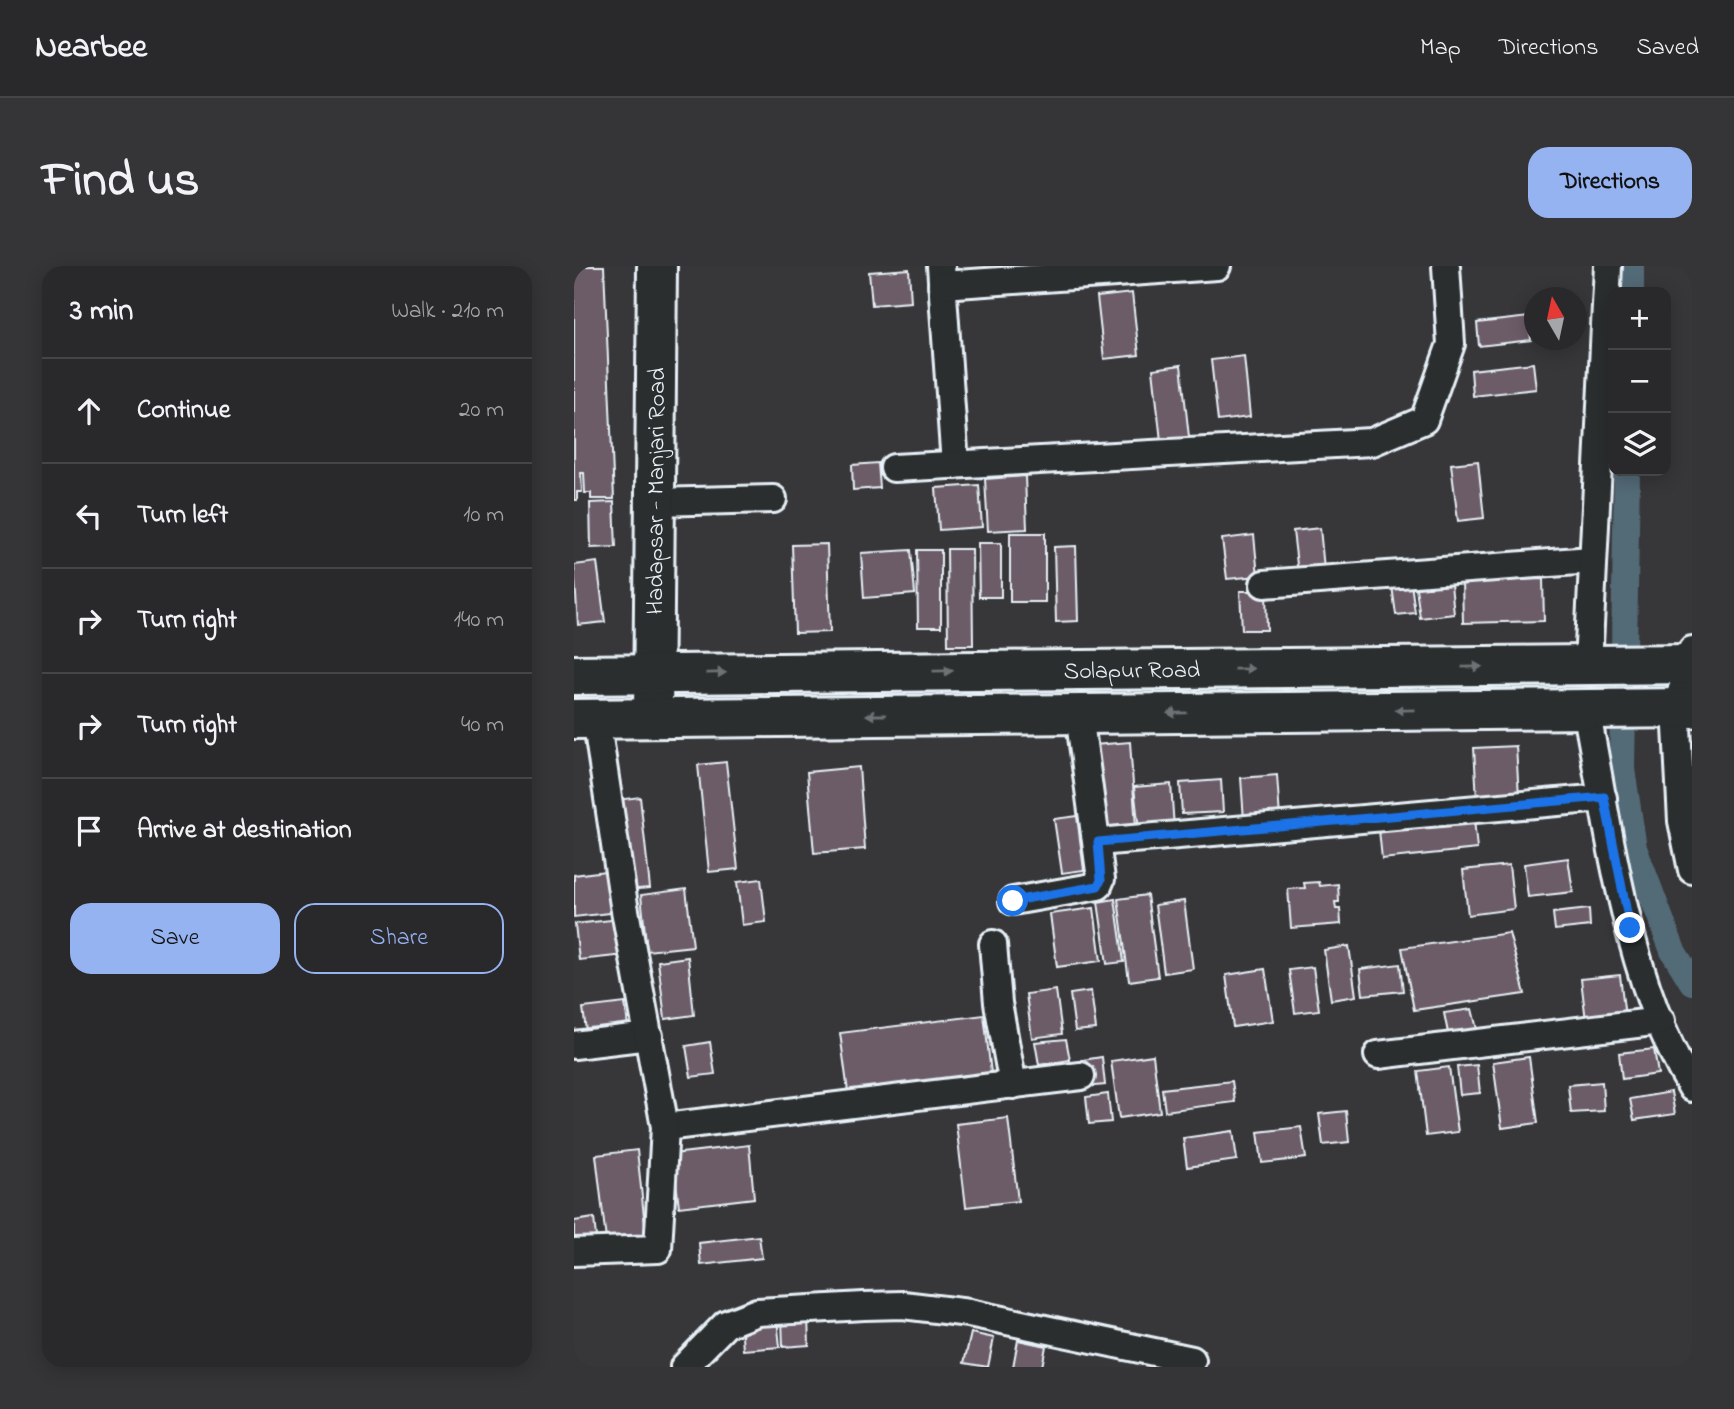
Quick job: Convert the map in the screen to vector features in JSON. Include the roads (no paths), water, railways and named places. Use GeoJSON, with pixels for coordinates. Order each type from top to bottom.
{"type":"FeatureCollection","features":[{"type":"Feature","properties":{"kind":"main road","name":"Hadapsar - Manjari Road"},"geometry":{"type":"LineString","coordinates":[[653,717],[657,266]]}},
{"type":"Feature","properties":{"kind":"main road","name":"Solapur Road"},"geometry":{"type":"LineString","coordinates":[[574,675],[1592,665],[1685,660]]}},
{"type":"Feature","properties":{"kind":"main road","name":"Solapur Road"},"geometry":{"type":"LineString","coordinates":[[585,718],[1678,708]]}},
{"type":"Feature","properties":{"kind":"street"},"geometry":{"type":"LineString","coordinates":[[955,465],[942,276],[1217,266]]}},
{"type":"Feature","properties":{"kind":"street"},"geometry":{"type":"LineString","coordinates":[[894,468],[1372,442],[1424,420],[1451,344],[1446,266]]}},
{"type":"Feature","properties":{"kind":"street"},"geometry":{"type":"LineString","coordinates":[[1592,665],[1592,561],[1608,266]]}},
{"type":"Feature","properties":{"kind":"street"},"geometry":{"type":"LineString","coordinates":[[654,502],[773,499]]}},
{"type":"Feature","properties":{"kind":"street"},"geometry":{"type":"LineString","coordinates":[[1264,584],[1592,561]]}},
{"type":"Feature","properties":{"kind":"street"},"geometry":{"type":"LineString","coordinates":[[1685,660],[1678,708],[1682,821],[1692,870]]}},
{"type":"Feature","properties":{"kind":"street"},"geometry":{"type":"LineString","coordinates":[[1591,709],[1604,797],[1630,928],[1661,1021],[1692,1088]]}},
{"type":"Feature","properties":{"kind":"street"},"geometry":{"type":"LineString","coordinates":[[1013,901],[1098,886],[1101,880],[1079,714]]}},
{"type":"Feature","properties":{"kind":"street"},"geometry":{"type":"LineString","coordinates":[[574,1252],[657,1249],[666,1127],[585,718]]}},
{"type":"Feature","properties":{"kind":"street"},"geometry":{"type":"LineString","coordinates":[[1098,842],[1604,797]]}},
{"type":"Feature","properties":{"kind":"street"},"geometry":{"type":"LineString","coordinates":[[993,944],[998,1003],[1013,1085]]}},
{"type":"Feature","properties":{"kind":"street"},"geometry":{"type":"LineString","coordinates":[[1378,1055],[1661,1021]]}},
{"type":"Feature","properties":{"kind":"street"},"geometry":{"type":"LineString","coordinates":[[574,1045],[649,1036]]}},
{"type":"Feature","properties":{"kind":"street"},"geometry":{"type":"LineString","coordinates":[[666,1127],[1081,1076]]}},
{"type":"Feature","properties":{"kind":"street"},"geometry":{"type":"LineString","coordinates":[[684,1367],[726,1324],[757,1312],[903,1305],[969,1313],[1192,1360]]}},
{"type":"Feature","properties":{"kind":"waterway"},"geometry":{"type":"LineString","coordinates":[[1631,266],[1631,287]]}},
{"type":"Feature","properties":{"kind":"waterway"},"geometry":{"type":"LineString","coordinates":[[1627,476],[1622,769],[1634,848],[1673,951],[1692,982]]}}]}
